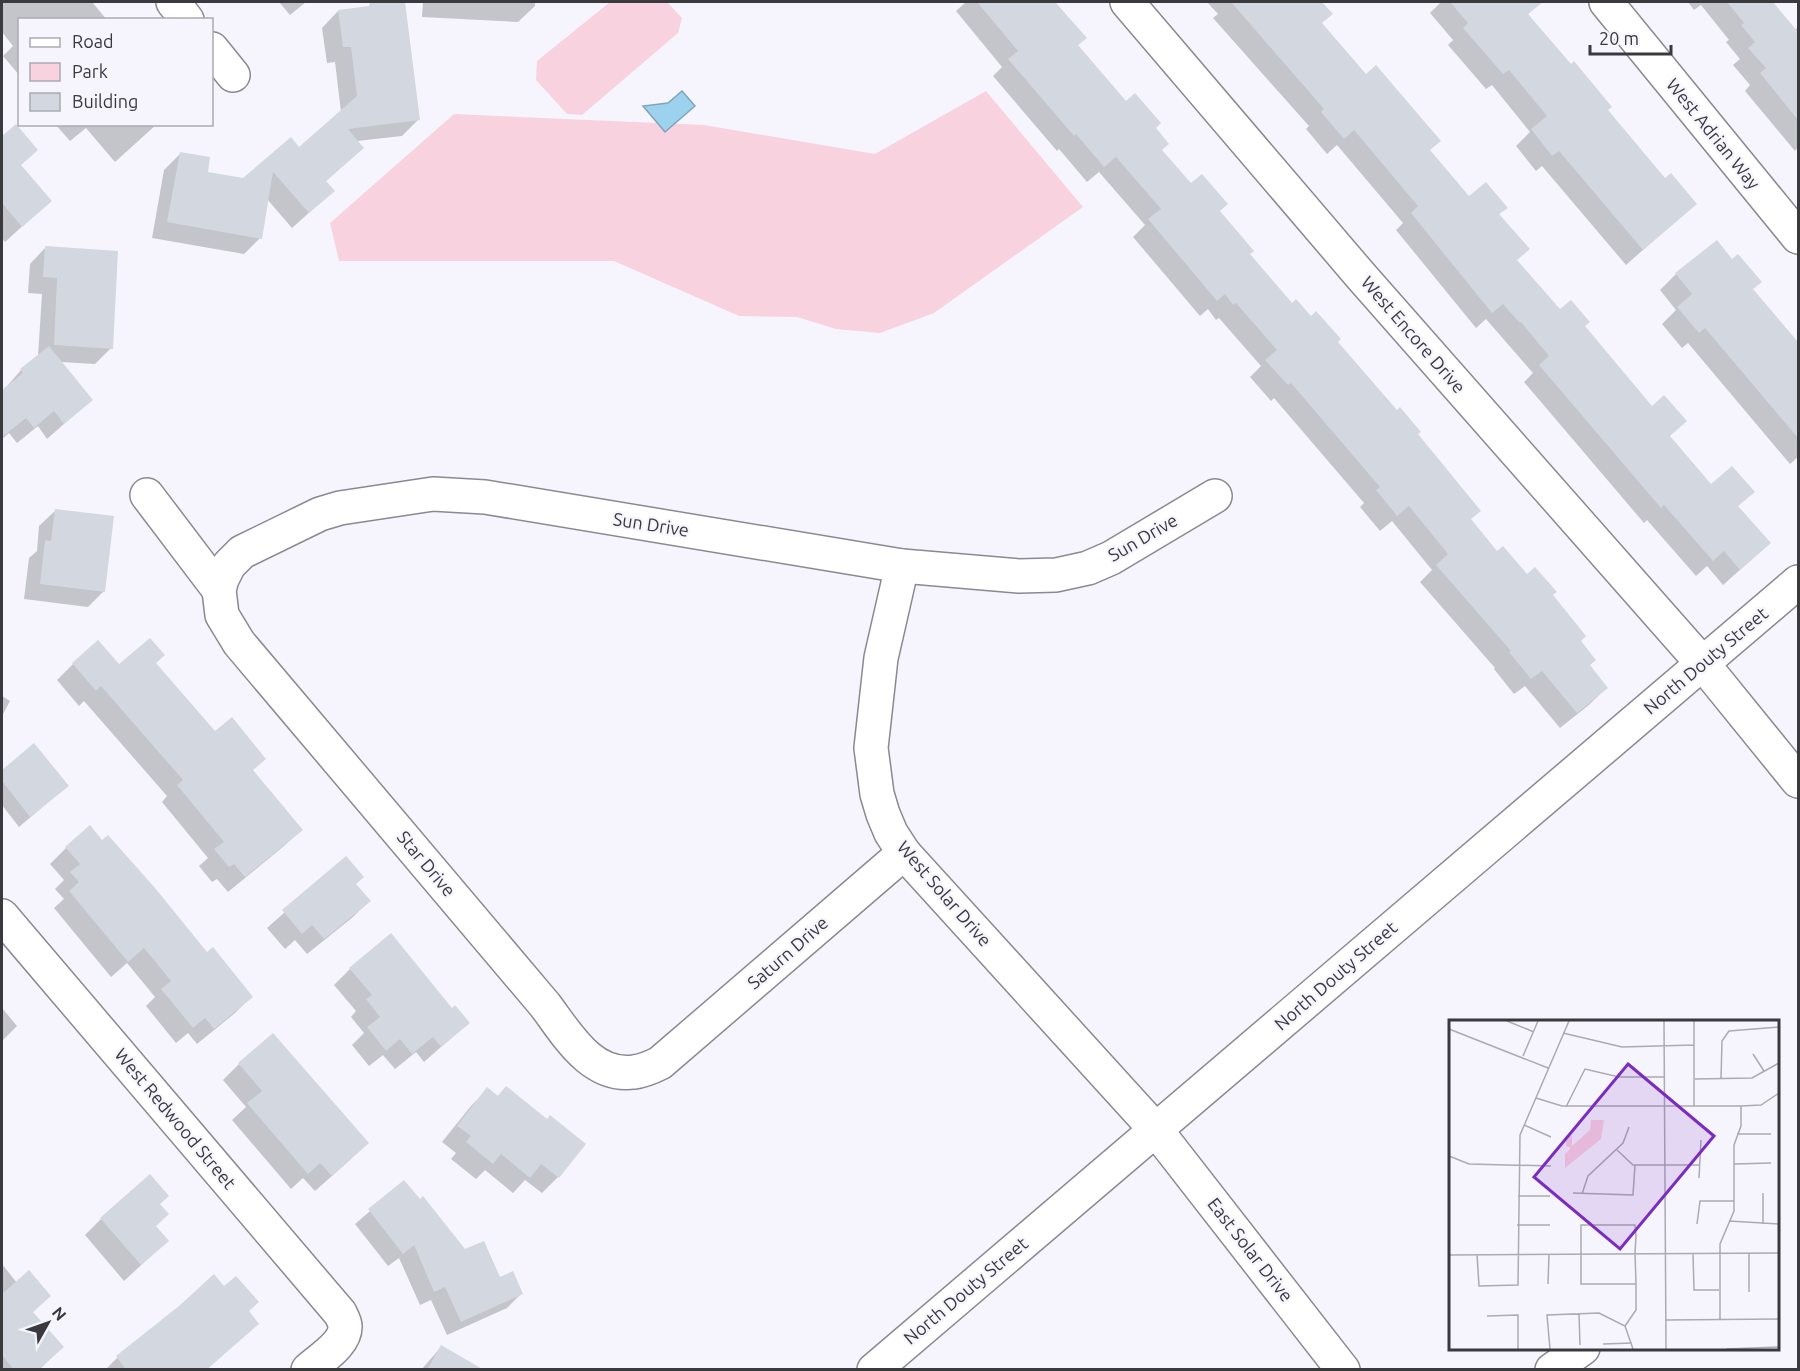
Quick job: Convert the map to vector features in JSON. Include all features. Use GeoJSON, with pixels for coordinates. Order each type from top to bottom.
{"type":"FeatureCollection","features":[{"type":"Feature","properties":{"kind":"street"},"geometry":{"type":"LineString","coordinates":[[173,2],[186,18]]}},
{"type":"Feature","properties":{"kind":"street","name":"West Encore Drive"},"geometry":{"type":"LineString","coordinates":[[1127,2],[1361,276],[1703,664],[1798,781]]}},
{"type":"Feature","properties":{"kind":"street","name":"West Adrian Way"},"geometry":{"type":"LineString","coordinates":[[1606,2],[1798,237]]}},
{"type":"Feature","properties":{"kind":"street"},"geometry":{"type":"LineString","coordinates":[[213,50],[233,75]]}},
{"type":"Feature","properties":{"kind":"street","name":"Sun Drive"},"geometry":{"type":"LineString","coordinates":[[219,590],[229,565],[242,552],[321,514],[340,508],[433,494],[485,497],[902,566],[1019,576],[1056,575],[1088,568],[1111,558],[1215,496]]}},
{"type":"Feature","properties":{"kind":"street"},"geometry":{"type":"LineString","coordinates":[[147,495],[219,590]]}},
{"type":"Feature","properties":{"kind":"street","name":"West Solar Drive"},"geometry":{"type":"LineString","coordinates":[[902,566],[881,658],[872,748],[877,794],[891,833],[904,853],[1156,1130]]}},
{"type":"Feature","properties":{"kind":"street","name":"North Douty Street"},"geometry":{"type":"LineString","coordinates":[[874,1370],[1798,582]]}},
{"type":"Feature","properties":{"kind":"street","name":"Star Drive"},"geometry":{"type":"LineString","coordinates":[[219,590],[222,615],[239,643],[587,1058],[606,1069],[630,1073],[660,1063],[672,1053]]}},
{"type":"Feature","properties":{"kind":"street","name":"Saturn Drive"},"geometry":{"type":"LineString","coordinates":[[672,1053],[904,853]]}},
{"type":"Feature","properties":{"kind":"street","name":"West Redwood Street"},"geometry":{"type":"LineString","coordinates":[[2,916],[340,1313],[346,1324],[344,1333],[338,1343],[308,1370]]}},
{"type":"Feature","properties":{"kind":"street","name":"East Solar Drive"},"geometry":{"type":"LineString","coordinates":[[1156,1130],[1343,1370]]}},
{"type":"Feature","properties":{"kind":"street"},"geometry":{"type":"LineString","coordinates":[[1552,1370],[1580,1350]]}},
{"type":"Feature","properties":{"kind":"green space"},"geometry":{"type":"Polygon","coordinates":[[[610,2],[667,2],[682,18],[678,33],[582,115],[567,114],[536,80],[537,61],[610,2]]]}},
{"type":"Feature","properties":{"kind":"green space"},"geometry":{"type":"Polygon","coordinates":[[[986,91],[1083,207],[934,313],[880,333],[836,329],[797,317],[739,316],[614,261],[339,261],[330,223],[454,114],[704,125],[875,154],[986,91]]]}},
{"type":"Feature","properties":{"kind":"water"},"geometry":{"type":"Polygon","coordinates":[[[682,91],[695,106],[665,132],[643,106],[668,103],[682,91]]]}},
{"type":"Feature","properties":{"kind":"building"},"geometry":{"type":"Polygon","coordinates":[[[370,2],[405,2],[420,120],[348,129],[364,148],[326,181],[335,191],[309,213],[273,172],[262,239],[167,222],[180,152],[210,157],[208,172],[243,178],[291,137],[299,147],[357,96],[351,47],[343,47],[338,10],[369,6],[370,2]]]}},
{"type":"Feature","properties":{"kind":"building"},"geometry":{"type":"Polygon","coordinates":[[[977,2],[1055,2],[1087,38],[1078,45],[1126,101],[1135,93],[1161,123],[1156,128],[1169,144],[1162,150],[1191,183],[1202,174],[1228,204],[1220,211],[1254,251],[1250,254],[1292,303],[1296,299],[1311,316],[1316,311],[1341,339],[1338,342],[1397,410],[1400,407],[1421,432],[1418,434],[1481,511],[1471,519],[1497,551],[1503,546],[1527,574],[1535,567],[1557,592],[1553,595],[1586,636],[1581,641],[1596,660],[1590,665],[1608,688],[1577,713],[1542,671],[1531,679],[1509,652],[1511,651],[1436,565],[1448,554],[1409,506],[1397,516],[1376,490],[1380,487],[1291,383],[1288,385],[1265,360],[1277,350],[1236,303],[1233,305],[1225,294],[1217,301],[1148,219],[1161,209],[1116,157],[1104,167],[1076,134],[1074,136],[1008,59],[1018,51],[977,2]]]}},
{"type":"Feature","properties":{"kind":"building"},"geometry":{"type":"Polygon","coordinates":[[[1231,2],[1322,2],[1333,14],[1322,23],[1366,74],[1376,65],[1441,141],[1430,150],[1469,196],[1486,182],[1508,208],[1499,214],[1530,249],[1517,260],[1560,309],[1571,300],[1590,322],[1585,326],[1652,406],[1664,395],[1687,421],[1670,436],[1711,484],[1732,466],[1755,492],[1738,506],[1771,543],[1740,570],[1724,551],[1713,561],[1664,505],[1661,508],[1539,365],[1549,356],[1521,322],[1503,304],[1492,313],[1411,213],[1418,206],[1354,130],[1344,139],[1321,112],[1324,109],[1231,2]]]}},
{"type":"Feature","properties":{"kind":"building"},"geometry":{"type":"Polygon","coordinates":[[[1450,2],[1543,2],[1528,14],[1571,64],[1574,61],[1612,107],[1608,110],[1665,178],[1671,173],[1697,204],[1643,250],[1559,151],[1552,156],[1531,129],[1547,116],[1509,70],[1503,74],[1463,28],[1468,23],[1450,2]]]}},
{"type":"Feature","properties":{"kind":"building"},"geometry":{"type":"Polygon","coordinates":[[[1727,2],[1773,2],[1798,32],[1798,120],[1760,73],[1766,68],[1748,48],[1755,42],[1741,25],[1744,23],[1727,2]]]}},
{"type":"Feature","properties":{"kind":"building"},"geometry":{"type":"Polygon","coordinates":[[[16,124],[38,150],[21,165],[52,201],[22,227],[2,203],[2,136],[16,124]]]}},
{"type":"Feature","properties":{"kind":"building"},"geometry":{"type":"Polygon","coordinates":[[[1717,240],[1732,259],[1738,254],[1762,282],[1753,289],[1798,342],[1798,438],[1705,328],[1699,333],[1677,307],[1692,294],[1675,273],[1717,240]]]}},
{"type":"Feature","properties":{"kind":"building"},"geometry":{"type":"Polygon","coordinates":[[[45,246],[118,251],[113,349],[54,345],[57,278],[43,277],[45,246]]]}},
{"type":"Feature","properties":{"kind":"building"},"geometry":{"type":"Polygon","coordinates":[[[49,346],[93,400],[64,424],[54,411],[34,428],[26,418],[2,437],[2,390],[23,373],[20,369],[49,346]]]}},
{"type":"Feature","properties":{"kind":"building"},"geometry":{"type":"Polygon","coordinates":[[[55,509],[114,516],[105,592],[40,584],[45,540],[51,541],[55,509]]]}},
{"type":"Feature","properties":{"kind":"building"},"geometry":{"type":"Polygon","coordinates":[[[150,638],[165,655],[156,663],[215,731],[232,717],[266,759],[253,770],[303,830],[245,877],[234,864],[229,867],[214,849],[224,842],[177,785],[183,780],[101,686],[96,691],[72,663],[98,640],[119,664],[150,638]]]}},
{"type":"Feature","properties":{"kind":"building"},"geometry":{"type":"Polygon","coordinates":[[[34,743],[69,786],[30,817],[2,781],[2,770],[34,743]]]}},
{"type":"Feature","properties":{"kind":"building"},"geometry":{"type":"Polygon","coordinates":[[[90,825],[102,840],[108,835],[207,952],[213,947],[253,997],[214,1029],[205,1018],[193,1028],[161,989],[171,981],[144,948],[128,962],[69,891],[79,882],[70,872],[80,864],[65,847],[90,825]]]}},
{"type":"Feature","properties":{"kind":"building"},"geometry":{"type":"Polygon","coordinates":[[[346,856],[364,877],[356,884],[371,901],[324,939],[312,925],[302,934],[282,910],[346,856]]]}},
{"type":"Feature","properties":{"kind":"building"},"geometry":{"type":"Polygon","coordinates":[[[391,933],[452,1008],[455,1005],[470,1023],[441,1047],[433,1037],[412,1054],[400,1039],[386,1051],[367,1027],[380,1017],[366,999],[372,995],[349,968],[391,933]]]}},
{"type":"Feature","properties":{"kind":"building"},"geometry":{"type":"Polygon","coordinates":[[[273,1033],[369,1143],[332,1176],[320,1163],[308,1174],[247,1103],[262,1091],[238,1063],[273,1033]]]}},
{"type":"Feature","properties":{"kind":"building"},"geometry":{"type":"Polygon","coordinates":[[[506,1086],[547,1119],[550,1115],[586,1144],[559,1178],[541,1164],[530,1178],[501,1154],[493,1164],[466,1142],[471,1136],[457,1126],[487,1087],[498,1096],[506,1086]]]}},
{"type":"Feature","properties":{"kind":"building"},"geometry":{"type":"Polygon","coordinates":[[[150,1174],[169,1196],[160,1204],[169,1214],[156,1226],[169,1241],[141,1265],[100,1218],[150,1174]]]}},
{"type":"Feature","properties":{"kind":"building"},"geometry":{"type":"Polygon","coordinates":[[[404,1180],[420,1199],[423,1196],[465,1249],[484,1241],[500,1277],[513,1271],[523,1294],[461,1322],[445,1287],[434,1292],[414,1245],[403,1254],[368,1209],[404,1180]]]}},
{"type":"Feature","properties":{"kind":"building"},"geometry":{"type":"Polygon","coordinates":[[[29,1270],[51,1296],[33,1312],[64,1347],[38,1370],[14,1370],[2,1355],[2,1294],[29,1270]]]}},
{"type":"Feature","properties":{"kind":"building"},"geometry":{"type":"Polygon","coordinates":[[[214,1274],[224,1286],[236,1276],[259,1302],[249,1311],[259,1324],[206,1370],[126,1370],[116,1356],[179,1306],[214,1274]]]}},
{"type":"Feature","properties":{"kind":"building"},"geometry":{"type":"Polygon","coordinates":[[[441,1345],[484,1370],[427,1370],[441,1345]]]}}]}
